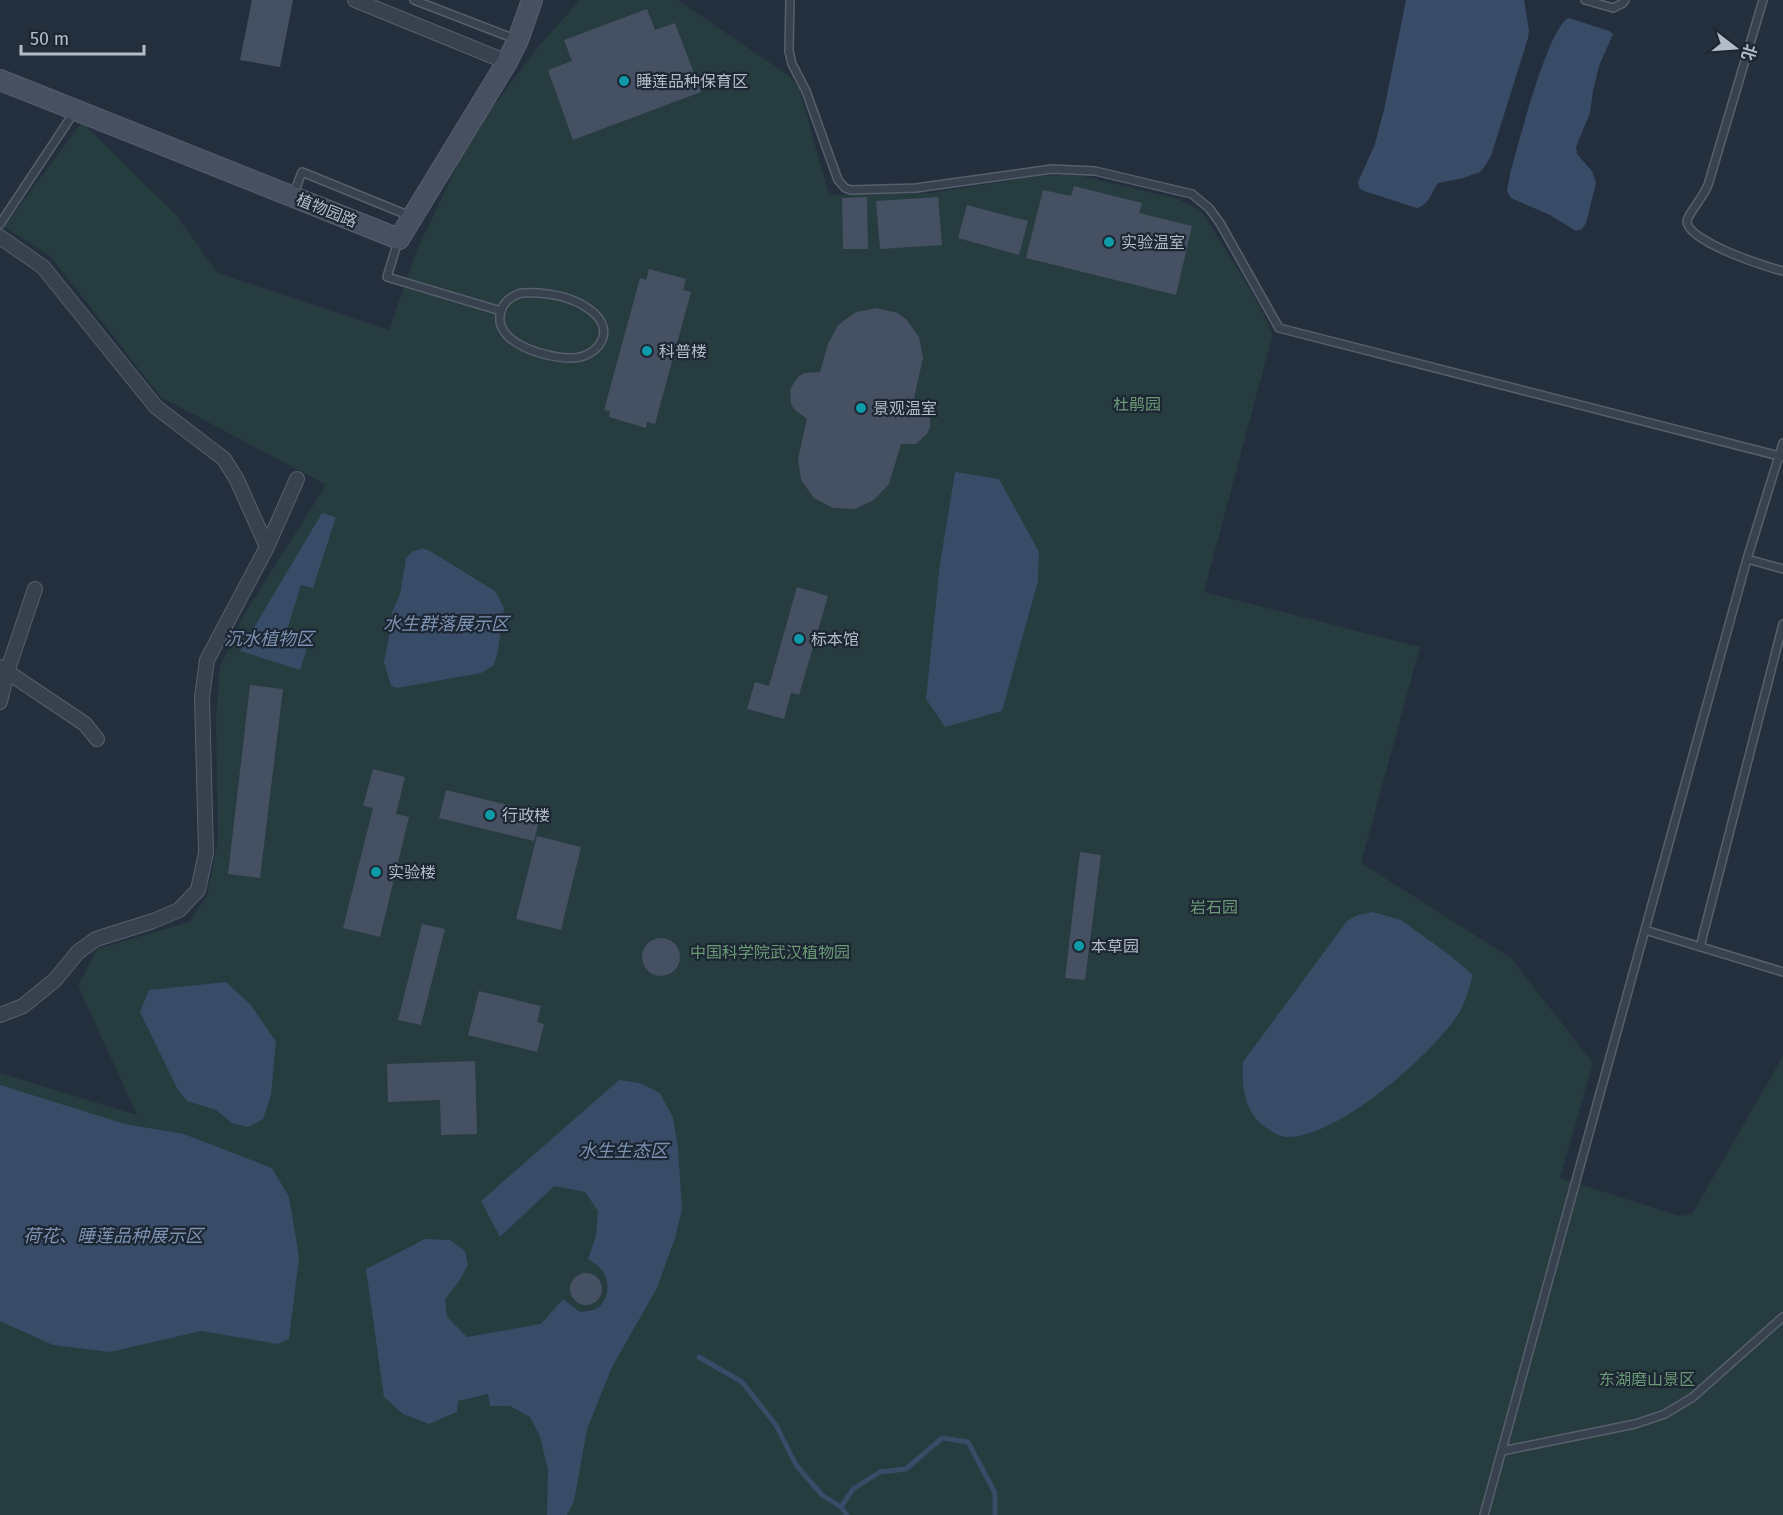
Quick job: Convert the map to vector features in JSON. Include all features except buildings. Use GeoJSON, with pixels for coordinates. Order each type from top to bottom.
{"type":"FeatureCollection","features":[{"type":"Feature","properties":{"kind":"street"},"geometry":{"type":"LineString","coordinates":[[354,0],[507,62]]}},
{"type":"Feature","properties":{"kind":"street"},"geometry":{"type":"LineString","coordinates":[[399,239],[507,62],[518,40],[532,0]]}},
{"type":"Feature","properties":{"kind":"street","name":"植物园路"},"geometry":{"type":"LineString","coordinates":[[0,80],[399,239]]}},
{"type":"Feature","properties":{"kind":"street"},"geometry":{"type":"LineString","coordinates":[[0,237],[43,267],[156,407],[224,459],[237,480],[267,547]]}},
{"type":"Feature","properties":{"kind":"street"},"geometry":{"type":"LineString","coordinates":[[0,1015],[23,1006],[55,980],[78,952],[96,939],[153,921],[178,910],[198,890],[206,853],[202,697],[207,660],[267,547],[297,479]]}},
{"type":"Feature","properties":{"kind":"street"},"geometry":{"type":"LineString","coordinates":[[0,702],[3,670],[35,590]]}},
{"type":"Feature","properties":{"kind":"street"},"geometry":{"type":"LineString","coordinates":[[3,670],[85,724],[97,739]]}},
{"type":"Feature","properties":{"kind":"lane"},"geometry":{"type":"LineString","coordinates":[[414,0],[518,40]]}},
{"type":"Feature","properties":{"kind":"lane"},"geometry":{"type":"LineString","coordinates":[[790,0],[789,51],[792,64],[806,92],[838,180],[845,188],[850,190],[916,188],[1052,169],[1071,169],[1113,174],[1185,191],[1200,200],[1220,223],[1279,328],[1781,457]]}},
{"type":"Feature","properties":{"kind":"lane"},"geometry":{"type":"LineString","coordinates":[[1585,0],[1613,8],[1625,0]]}},
{"type":"Feature","properties":{"kind":"lane"},"geometry":{"type":"LineString","coordinates":[[1762,0],[1708,185],[1701,200],[1688,216],[1687,225],[1689,230],[1703,240],[1727,252],[1783,271]]}},
{"type":"Feature","properties":{"kind":"lane"},"geometry":{"type":"LineString","coordinates":[[0,224],[76,110]]}},
{"type":"Feature","properties":{"kind":"lane"},"geometry":{"type":"LineString","coordinates":[[292,196],[302,172],[412,217]]}},
{"type":"Feature","properties":{"kind":"lane"},"geometry":{"type":"LineString","coordinates":[[399,239],[387,277],[501,311]]}},
{"type":"Feature","properties":{"kind":"lane"},"geometry":{"type":"LineString","coordinates":[[521,293],[560,296],[580,304],[596,315],[601,322],[602,338],[596,350],[585,357],[566,358],[542,354],[520,344],[504,332],[501,324],[501,311],[507,301],[521,293]]}},
{"type":"Feature","properties":{"kind":"lane"},"geometry":{"type":"LineString","coordinates":[[1484,1515],[1747,560],[1781,457],[1783,443]]}},
{"type":"Feature","properties":{"kind":"lane"},"geometry":{"type":"LineString","coordinates":[[1747,560],[1783,569]]}},
{"type":"Feature","properties":{"kind":"lane"},"geometry":{"type":"LineString","coordinates":[[1700,947],[1783,624]]}},
{"type":"Feature","properties":{"kind":"lane"},"geometry":{"type":"LineString","coordinates":[[1645,930],[1783,972]]}},
{"type":"Feature","properties":{"kind":"lane"},"geometry":{"type":"LineString","coordinates":[[1503,1451],[1635,1424],[1665,1414],[1693,1397],[1783,1317]]}},
{"type":"Feature","properties":{"kind":"green space","name":"中国科学院武汉植物园"},"geometry":{"type":"Polygon","coordinates":[[[580,0],[678,0],[788,75],[799,88],[829,195],[930,193],[1038,176],[1074,174],[1178,199],[1204,215],[1263,313],[1272,337],[1204,592],[1420,647],[1361,863],[1511,958],[1593,1063],[1560,1178],[1680,1216],[1692,1214],[1783,1056],[1783,1515],[0,1515],[0,1073],[137,1115],[78,986],[97,949],[189,922],[207,896],[218,840],[216,719],[220,667],[243,616],[326,485],[161,397],[50,256],[4,227],[82,122],[176,215],[218,273],[389,330],[416,252],[472,134],[538,47],[580,0]]]}},
{"type":"Feature","properties":{"kind":"water"},"geometry":{"type":"Polygon","coordinates":[[[1406,0],[1524,0],[1529,30],[1491,156],[1485,166],[1480,172],[1438,183],[1427,201],[1417,208],[1364,191],[1360,189],[1358,182],[1375,144],[1384,110],[1406,0]]]}},
{"type":"Feature","properties":{"kind":"water"},"geometry":{"type":"Polygon","coordinates":[[[1569,18],[1613,34],[1599,66],[1590,113],[1576,147],[1577,154],[1592,171],[1596,183],[1586,223],[1582,229],[1576,231],[1550,215],[1511,198],[1507,191],[1519,140],[1543,63],[1561,25],[1569,18]]]}},
{"type":"Feature","properties":{"kind":"water"},"geometry":{"type":"Polygon","coordinates":[[[955,472],[999,479],[1039,552],[1038,581],[1002,711],[945,727],[926,699],[940,564],[955,472]]]}},
{"type":"Feature","properties":{"kind":"water","name":"沉水植物区"},"geometry":{"type":"Polygon","coordinates":[[[322,513],[336,517],[313,588],[301,585],[287,630],[310,638],[300,670],[240,651],[322,513]]]}},
{"type":"Feature","properties":{"kind":"water","name":"水生群落展示区"},"geometry":{"type":"Polygon","coordinates":[[[422,548],[495,591],[504,608],[497,656],[493,666],[481,673],[397,688],[391,686],[384,662],[392,612],[400,594],[406,558],[412,552],[422,548]]]}},
{"type":"Feature","properties":{"kind":"water"},"geometry":{"type":"Polygon","coordinates":[[[1373,912],[1401,920],[1473,975],[1464,1004],[1446,1030],[1428,1050],[1381,1092],[1356,1110],[1330,1125],[1306,1134],[1280,1136],[1258,1121],[1249,1106],[1244,1089],[1243,1062],[1347,921],[1358,915],[1373,912]]]}},
{"type":"Feature","properties":{"kind":"water"},"geometry":{"type":"Polygon","coordinates":[[[226,982],[251,1005],[276,1042],[271,1095],[263,1119],[248,1127],[232,1123],[216,1110],[187,1101],[178,1090],[140,1012],[149,990],[226,982]]]}},
{"type":"Feature","properties":{"kind":"water","name":"水生生态区"},"geometry":{"type":"Polygon","coordinates":[[[619,1080],[640,1083],[660,1093],[673,1118],[678,1148],[682,1210],[675,1238],[657,1288],[612,1367],[587,1429],[574,1501],[567,1515],[547,1515],[548,1470],[540,1436],[530,1417],[510,1406],[490,1406],[488,1394],[458,1401],[457,1412],[429,1424],[403,1414],[384,1397],[366,1269],[425,1239],[450,1240],[465,1251],[468,1265],[445,1299],[447,1317],[467,1337],[541,1324],[563,1299],[580,1312],[599,1307],[607,1293],[607,1282],[600,1268],[588,1259],[596,1236],[598,1211],[585,1192],[554,1186],[500,1237],[481,1201],[619,1080]]]}},
{"type":"Feature","properties":{"kind":"water","name":"荷花、睡莲品种展示区"},"geometry":{"type":"Polygon","coordinates":[[[0,1085],[125,1124],[184,1134],[272,1168],[289,1197],[299,1257],[289,1339],[278,1344],[201,1331],[110,1352],[53,1345],[0,1321],[0,1085]]]}},
{"type":"Feature","properties":{"kind":"waterway"},"geometry":{"type":"LineString","coordinates":[[699,1357],[742,1382],[776,1425],[796,1465],[822,1495],[841,1507],[847,1515]]}},
{"type":"Feature","properties":{"kind":"waterway"},"geometry":{"type":"LineString","coordinates":[[841,1507],[853,1489],[880,1472],[906,1469],[942,1438],[968,1442],[995,1493],[995,1515]]}},
{"type":"Feature","properties":{"kind":"place","name":"睡莲品种保育区"},"geometry":{"type":"Point","coordinates":[624,81]}},
{"type":"Feature","properties":{"kind":"place","name":"实验温室"},"geometry":{"type":"Point","coordinates":[1109,242]}},
{"type":"Feature","properties":{"kind":"place","name":"科普楼"},"geometry":{"type":"Point","coordinates":[647,351]}},
{"type":"Feature","properties":{"kind":"place","name":"景观温室"},"geometry":{"type":"Point","coordinates":[861,408]}},
{"type":"Feature","properties":{"kind":"place","name":"标本馆"},"geometry":{"type":"Point","coordinates":[799,639]}},
{"type":"Feature","properties":{"kind":"place","name":"行政楼"},"geometry":{"type":"Point","coordinates":[490,815]}},
{"type":"Feature","properties":{"kind":"place","name":"实验楼"},"geometry":{"type":"Point","coordinates":[376,872]}},
{"type":"Feature","properties":{"kind":"place","name":"本草园"},"geometry":{"type":"Point","coordinates":[1079,946]}},
{"type":"Feature","properties":{"kind":"park label","name":"杜鹃园"},"geometry":{"type":"Point","coordinates":[1137,404]}},
{"type":"Feature","properties":{"kind":"park label","name":"岩石园"},"geometry":{"type":"Point","coordinates":[1214,907]}},
{"type":"Feature","properties":{"kind":"park label","name":"东湖磨山景区"},"geometry":{"type":"Point","coordinates":[1647,1379]}}]}
